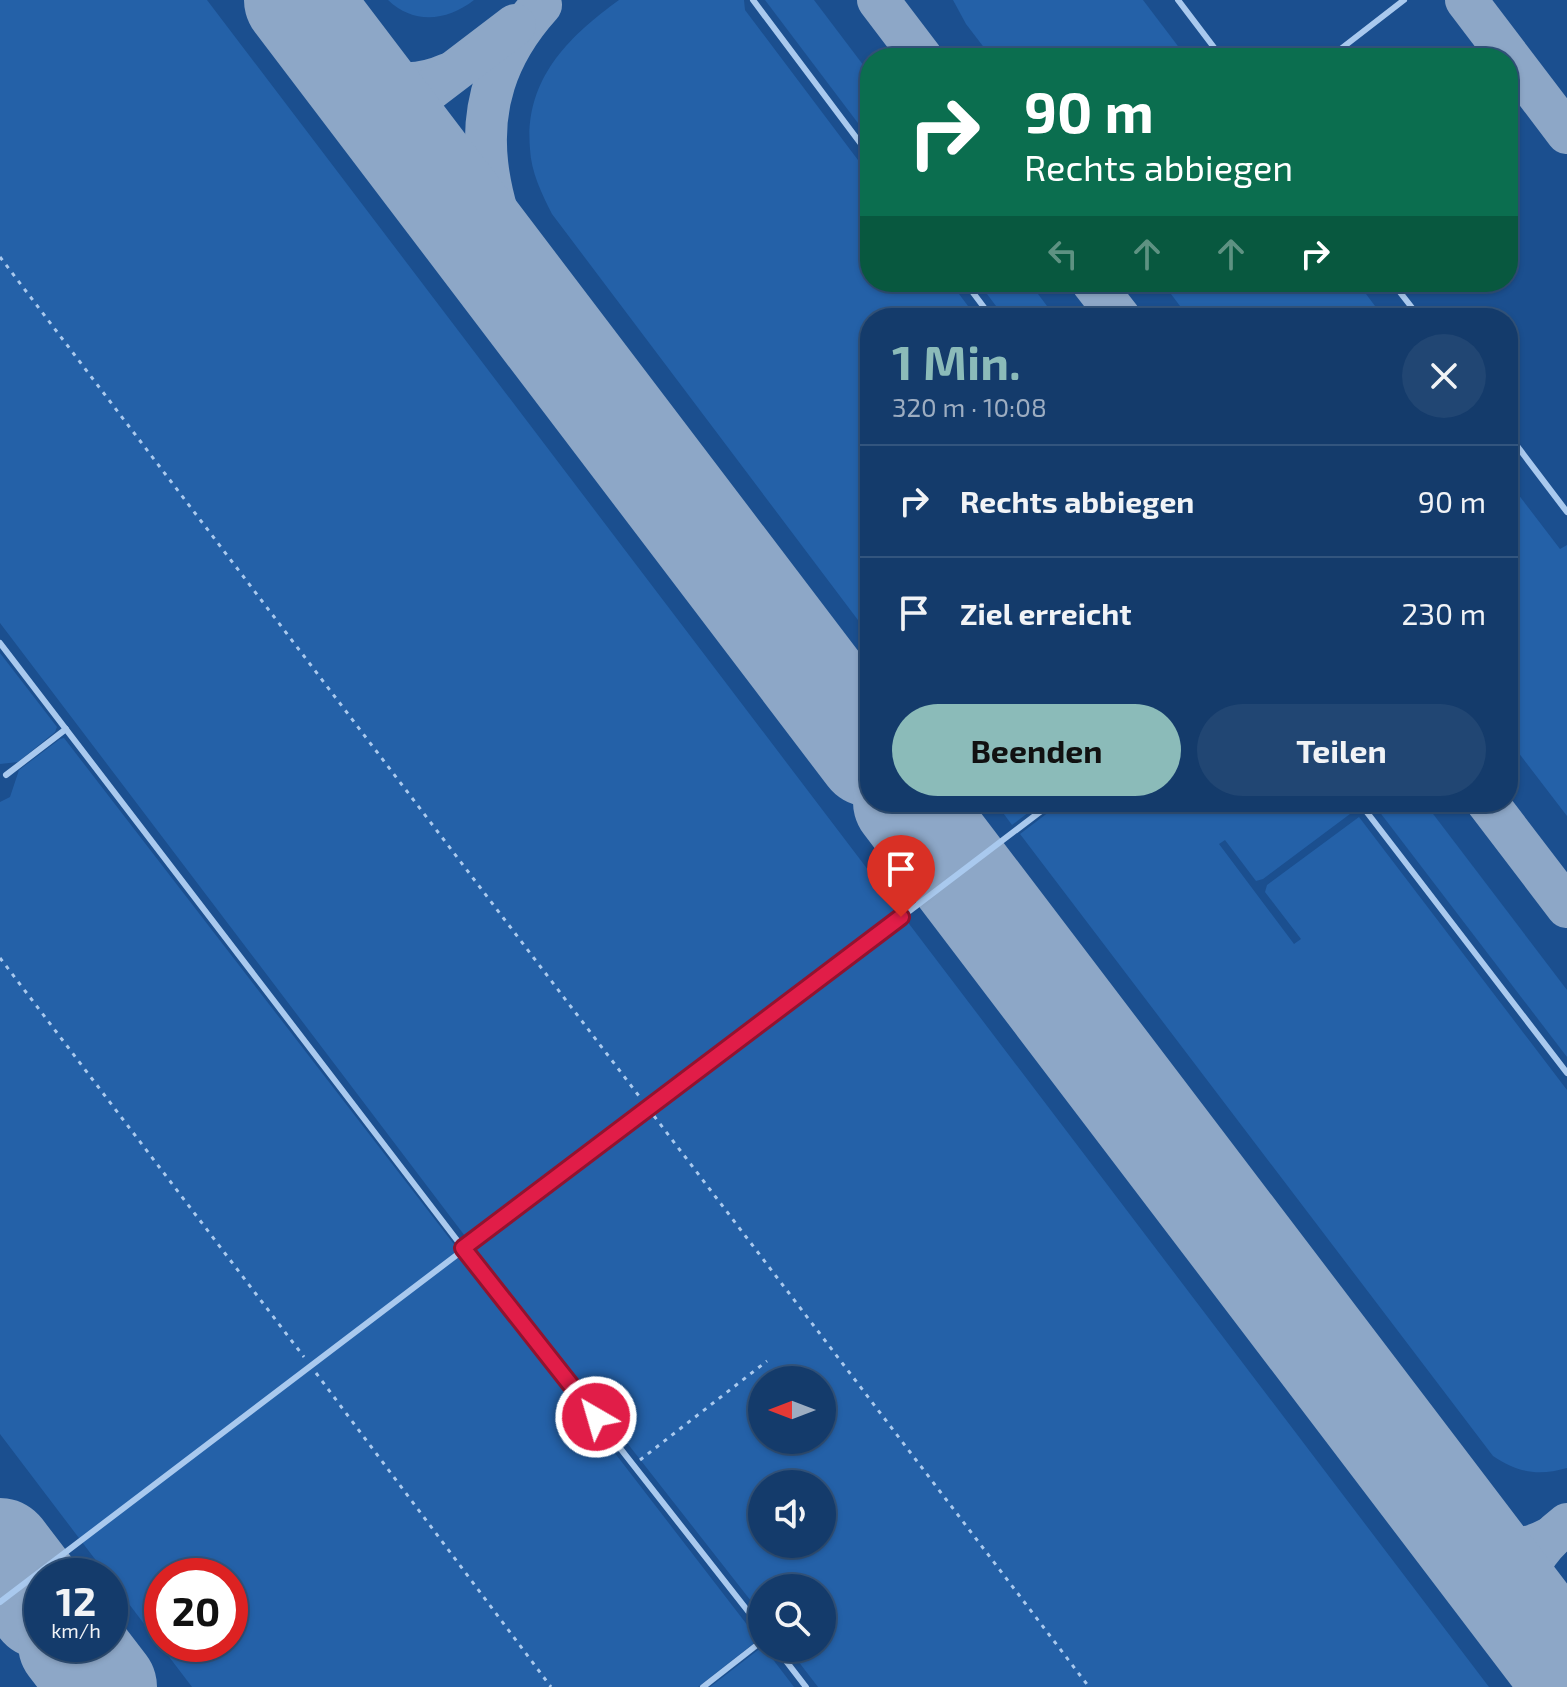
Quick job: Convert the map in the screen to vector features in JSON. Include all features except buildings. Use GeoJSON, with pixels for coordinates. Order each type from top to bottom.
{"type":"FeatureCollection","features":[{"type":"Feature","properties":{"kind":"lane"},"geometry":{"type":"LineString","coordinates":[[753,0],[860,143]]}},
{"type":"Feature","properties":{"kind":"lane"},"geometry":{"type":"LineString","coordinates":[[1178,0],[1214,48]]}},
{"type":"Feature","properties":{"kind":"lane"},"geometry":{"type":"LineString","coordinates":[[1342,48],[1404,0]]}},
{"type":"Feature","properties":{"kind":"lane"},"geometry":{"type":"LineString","coordinates":[[1400,292],[1412,308]]}},
{"type":"Feature","properties":{"kind":"lane"},"geometry":{"type":"LineString","coordinates":[[1518,447],[1567,512]]}},
{"type":"Feature","properties":{"kind":"lane"},"geometry":{"type":"LineString","coordinates":[[0,643],[463,1248],[748,1611]]}},
{"type":"Feature","properties":{"kind":"lane"},"geometry":{"type":"LineString","coordinates":[[6,775],[66,729]]}},
{"type":"Feature","properties":{"kind":"lane"},"geometry":{"type":"LineString","coordinates":[[0,1602],[1040,812]]}},
{"type":"Feature","properties":{"kind":"lane"},"geometry":{"type":"LineString","coordinates":[[1367,812],[1567,1073]]}},
{"type":"Feature","properties":{"kind":"lane"},"geometry":{"type":"LineString","coordinates":[[703,1687],[748,1652]]}},
{"type":"Feature","properties":{"kind":"lane"},"geometry":{"type":"LineString","coordinates":[[787,1662],[806,1687]]}},
{"type":"Feature","properties":{"kind":"path"},"geometry":{"type":"LineString","coordinates":[[0,257],[1089,1687]]}},
{"type":"Feature","properties":{"kind":"path"},"geometry":{"type":"LineString","coordinates":[[0,958],[551,1687]]}},
{"type":"Feature","properties":{"kind":"path"},"geometry":{"type":"LineString","coordinates":[[634,1465],[767,1361]]}},
{"type":"Feature","properties":{"kind":"shaded area"},"geometry":{"type":"Polygon","coordinates":[[[0,0],[207,0],[1489,1687],[818,1687],[799,1662],[836,1662],[836,1574],[748,1574],[748,1597],[468,1240],[0,623],[0,0]]]}},
{"type":"Feature","properties":{"kind":"shaded area"},"geometry":{"type":"Polygon","coordinates":[[[388,0],[474,0],[442,16],[420,17],[409,14],[388,0]]]}},
{"type":"Feature","properties":{"kind":"shaded area"},"geometry":{"type":"Polygon","coordinates":[[[619,0],[744,0],[745,10],[860,163],[860,292],[958,292],[970,308],[860,308],[860,623],[552,214],[538,183],[530,149],[534,102],[553,62],[600,14],[619,0]]]}},
{"type":"Feature","properties":{"kind":"shaded area"},"geometry":{"type":"Polygon","coordinates":[[[765,0],[814,0],[860,61],[860,126],[765,0]]]}},
{"type":"Feature","properties":{"kind":"shaded area"},"geometry":{"type":"Polygon","coordinates":[[[953,0],[1143,0],[1179,48],[984,48],[953,0]]]}},
{"type":"Feature","properties":{"kind":"shaded area"},"geometry":{"type":"Polygon","coordinates":[[[986,292],[1036,292],[1048,308],[998,308],[986,292]]]}},
{"type":"Feature","properties":{"kind":"shaded area"},"geometry":{"type":"Polygon","coordinates":[[[1170,292],[1364,292],[1376,308],[1182,308],[1170,292]]]}},
{"type":"Feature","properties":{"kind":"shaded area"},"geometry":{"type":"Polygon","coordinates":[[[1518,494],[1560,549],[1567,545],[1567,816],[1518,752],[1518,494]]]}},
{"type":"Feature","properties":{"kind":"shaded area"},"geometry":{"type":"Polygon","coordinates":[[[0,653],[57,727],[18,762],[0,764],[0,653]]]}},
{"type":"Feature","properties":{"kind":"shaded area"},"geometry":{"type":"Polygon","coordinates":[[[64,738],[748,1626],[748,1648],[698,1687],[192,1687],[173,1662],[248,1662],[248,1558],[144,1558],[144,1624],[128,1603],[128,1558],[94,1558],[0,1434],[0,802],[10,797],[19,770],[64,738]]]}},
{"type":"Feature","properties":{"kind":"shaded area"},"geometry":{"type":"Polygon","coordinates":[[[1002,812],[1029,812],[1012,825],[1002,812]]]}},
{"type":"Feature","properties":{"kind":"shaded area"},"geometry":{"type":"Polygon","coordinates":[[[1049,812],[1353,812],[1263,879],[1256,881],[1225,840],[1219,844],[1294,944],[1301,939],[1265,892],[1267,885],[1359,817],[1567,1090],[1567,1468],[1547,1472],[1529,1471],[1493,1456],[1020,834],[1049,812]]]}},
{"type":"Feature","properties":{"kind":"shaded area"},"geometry":{"type":"Polygon","coordinates":[[[1380,812],[1432,812],[1567,990],[1567,1057],[1380,812]]]}},
{"type":"Feature","properties":{"kind":"shaded area"},"geometry":{"type":"Polygon","coordinates":[[[748,1658],[748,1662],[775,1662],[794,1687],[710,1687],[748,1658]]]}},
{"type":"Feature","properties":{"kind":"taxiway"},"geometry":{"type":"LineString","coordinates":[[878,0],[914,48]]}},
{"type":"Feature","properties":{"kind":"taxiway"},"geometry":{"type":"LineString","coordinates":[[1466,0],[1502,48]]}},
{"type":"Feature","properties":{"kind":"taxiway"},"geometry":{"type":"LineString","coordinates":[[541,5],[512,44],[494,84],[487,124],[487,164],[508,245],[546,327]]}},
{"type":"Feature","properties":{"kind":"taxiway"},"geometry":{"type":"LineString","coordinates":[[389,121],[515,25]]}},
{"type":"Feature","properties":{"kind":"taxiway"},"geometry":{"type":"LineString","coordinates":[[339,55],[364,72],[390,82],[419,83],[448,74]]}},
{"type":"Feature","properties":{"kind":"taxiway"},"geometry":{"type":"LineString","coordinates":[[1518,68],[1567,133]]}},
{"type":"Feature","properties":{"kind":"taxiway"},"geometry":{"type":"LineString","coordinates":[[1100,292],[1112,308]]}},
{"type":"Feature","properties":{"kind":"taxiway"},"geometry":{"type":"LineString","coordinates":[[1495,812],[1567,907]]}},
{"type":"Feature","properties":{"kind":"taxiway"},"geometry":{"type":"LineString","coordinates":[[1453,1522],[1476,1539],[1498,1548],[1523,1548],[1550,1538]]}},
{"type":"Feature","properties":{"kind":"taxiway"},"geometry":{"type":"LineString","coordinates":[[1537,1632],[1526,1600],[1528,1572],[1542,1547],[1567,1524]]}},
{"type":"Feature","properties":{"kind":"runway"},"geometry":{"type":"LineString","coordinates":[[297,0],[860,741]]}},
{"type":"Feature","properties":{"kind":"runway"},"geometry":{"type":"LineString","coordinates":[[914,812],[1567,1671]]}},
{"type":"Feature","properties":{"kind":"runway"},"geometry":{"type":"LineString","coordinates":[[0,1551],[24,1582]]}},
{"type":"Feature","properties":{"kind":"runway"},"geometry":{"type":"LineString","coordinates":[[85,1662],[104,1687]]}},
{"type":"Feature","properties":{"kind":"route"},"geometry":{"type":"LineString","coordinates":[[596,1417],[463,1248],[901,917]]}}]}
